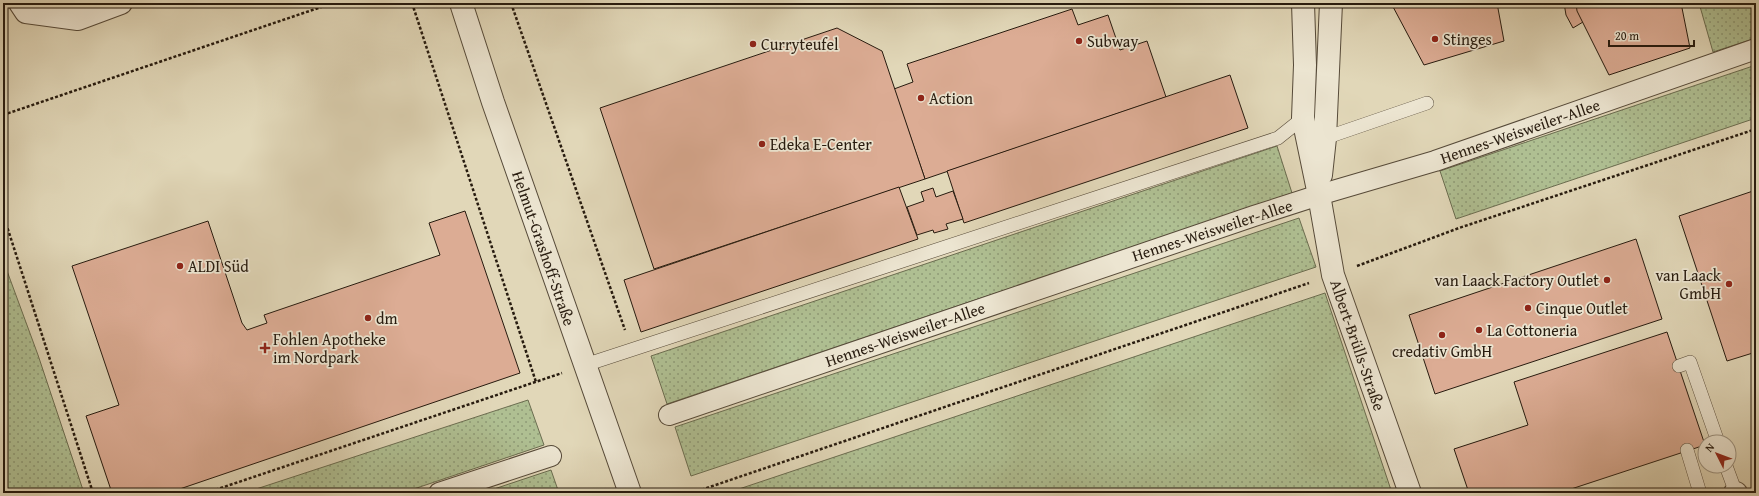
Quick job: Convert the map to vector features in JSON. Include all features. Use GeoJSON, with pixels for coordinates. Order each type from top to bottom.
{"type":"FeatureCollection","features":[{"type":"Feature","properties":{"kind":"street"},"geometry":{"type":"LineString","coordinates":[[20,3],[26,12],[78,19],[121,3]]}},
{"type":"Feature","properties":{"kind":"street","name":"Helmut-Grashoff-Straße"},"geometry":{"type":"LineString","coordinates":[[461,3],[496,109],[630,493]]}},
{"type":"Feature","properties":{"kind":"street","name":"Albert-Brülls-Straße"},"geometry":{"type":"LineString","coordinates":[[1303,3],[1305,65],[1303,118],[1319,194],[1333,275],[1410,493]]}},
{"type":"Feature","properties":{"kind":"street","name":"Albert-Brülls-Straße"},"geometry":{"type":"LineString","coordinates":[[1319,194],[1325,138],[1331,3]]}},
{"type":"Feature","properties":{"kind":"street","name":"Hennes-Weisweiler-Allee"},"geometry":{"type":"LineString","coordinates":[[669,415],[1319,194],[1435,161],[1756,48]]}},
{"type":"Feature","properties":{"kind":"street"},"geometry":{"type":"LineString","coordinates":[[439,493],[551,456]]}},
{"type":"Feature","properties":{"kind":"lane"},"geometry":{"type":"LineString","coordinates":[[1325,138],[1427,103]]}},
{"type":"Feature","properties":{"kind":"lane"},"geometry":{"type":"LineString","coordinates":[[585,365],[1278,138],[1303,118]]}},
{"type":"Feature","properties":{"kind":"lane"},"geometry":{"type":"LineString","coordinates":[[1679,366],[1690,362],[1715,434]]}},
{"type":"Feature","properties":{"kind":"lane"},"geometry":{"type":"LineString","coordinates":[[1687,450],[1700,493]]}},
{"type":"Feature","properties":{"kind":"lane"},"geometry":{"type":"LineString","coordinates":[[1729,474],[1735,493]]}},
{"type":"Feature","properties":{"kind":"path"},"geometry":{"type":"LineString","coordinates":[[3,115],[333,3]]}},
{"type":"Feature","properties":{"kind":"path"},"geometry":{"type":"LineString","coordinates":[[412,3],[536,382]]}},
{"type":"Feature","properties":{"kind":"path"},"geometry":{"type":"LineString","coordinates":[[511,3],[631,349]]}},
{"type":"Feature","properties":{"kind":"path"},"geometry":{"type":"LineString","coordinates":[[692,493],[1333,275],[1459,228],[1756,129]]}},
{"type":"Feature","properties":{"kind":"path"},"geometry":{"type":"LineString","coordinates":[[3,214],[93,493]]}},
{"type":"Feature","properties":{"kind":"path"},"geometry":{"type":"LineString","coordinates":[[206,493],[585,365]]}},
{"type":"Feature","properties":{"kind":"green space"},"geometry":{"type":"Polygon","coordinates":[[[1699,3],[1756,3],[1756,38],[1713,52],[1699,3]]]}},
{"type":"Feature","properties":{"kind":"green space"},"geometry":{"type":"Polygon","coordinates":[[[1756,65],[1756,118],[1456,219],[1440,171],[1756,65]]]}},
{"type":"Feature","properties":{"kind":"green space"},"geometry":{"type":"Polygon","coordinates":[[[1277,146],[1292,193],[667,404],[651,356],[1277,146]]]}},
{"type":"Feature","properties":{"kind":"green space"},"geometry":{"type":"Polygon","coordinates":[[[1299,218],[1316,267],[691,476],[675,427],[1299,218]]]}},
{"type":"Feature","properties":{"kind":"green space"},"geometry":{"type":"Polygon","coordinates":[[[3,260],[38,355],[84,493],[3,493],[3,260]]]}},
{"type":"Feature","properties":{"kind":"green space"},"geometry":{"type":"Polygon","coordinates":[[[1325,293],[1392,493],[727,493],[1325,293]]]}},
{"type":"Feature","properties":{"kind":"green space"},"geometry":{"type":"Polygon","coordinates":[[[528,400],[544,445],[402,493],[244,493],[528,400]]]}},
{"type":"Feature","properties":{"kind":"green space"},"geometry":{"type":"Polygon","coordinates":[[[551,470],[559,493],[482,493],[551,470]]]}},
{"type":"Feature","properties":{"kind":"building"},"geometry":{"type":"Polygon","coordinates":[[[1391,3],[1497,3],[1504,41],[1424,65],[1391,3]]]}},
{"type":"Feature","properties":{"kind":"building"},"geometry":{"type":"Polygon","coordinates":[[[1564,3],[1576,3],[1583,22],[1573,28],[1566,15],[1564,3]]]}},
{"type":"Feature","properties":{"kind":"building"},"geometry":{"type":"Polygon","coordinates":[[[1576,3],[1681,3],[1690,48],[1609,75],[1577,11],[1576,3]]]}},
{"type":"Feature","properties":{"kind":"building"},"geometry":{"type":"Polygon","coordinates":[[[1072,9],[1078,25],[1108,15],[1120,50],[1147,41],[1166,97],[925,179],[894,89],[913,82],[907,64],[1072,9]]]}},
{"type":"Feature","properties":{"kind":"building","name":"Edeka E-Center"},"geometry":{"type":"Polygon","coordinates":[[[837,28],[882,51],[925,179],[654,269],[600,108],[837,28]]]}},
{"type":"Feature","properties":{"kind":"building"},"geometry":{"type":"Polygon","coordinates":[[[1230,75],[1248,128],[964,223],[947,171],[1230,75]]]}},
{"type":"Feature","properties":{"kind":"building"},"geometry":{"type":"Polygon","coordinates":[[[899,187],[918,239],[641,332],[624,280],[899,187]]]}},
{"type":"Feature","properties":{"kind":"building"},"geometry":{"type":"Polygon","coordinates":[[[933,188],[936,197],[953,191],[963,219],[946,224],[948,229],[934,233],[933,230],[917,235],[907,207],[924,201],[921,192],[933,188]]]}},
{"type":"Feature","properties":{"kind":"building","name":"van Laack GmbH"},"geometry":{"type":"Polygon","coordinates":[[[1756,190],[1756,352],[1727,361],[1679,216],[1756,190]]]}},
{"type":"Feature","properties":{"kind":"building"},"geometry":{"type":"Polygon","coordinates":[[[465,211],[520,373],[168,493],[112,493],[86,416],[119,405],[72,266],[208,221],[242,323],[247,330],[267,323],[264,315],[440,255],[429,223],[465,211]]]}},
{"type":"Feature","properties":{"kind":"building"},"geometry":{"type":"Polygon","coordinates":[[[1636,239],[1662,319],[1435,394],[1409,315],[1636,239]]]}},
{"type":"Feature","properties":{"kind":"building"},"geometry":{"type":"Polygon","coordinates":[[[1667,332],[1701,434],[1697,434],[1697,448],[1559,493],[1469,493],[1454,449],[1528,425],[1514,382],[1667,332]]]}},
{"type":"Feature","properties":{"kind":"place","name":"Stinges"},"geometry":{"type":"Point","coordinates":[1435,39]}},
{"type":"Feature","properties":{"kind":"place","name":"Subway"},"geometry":{"type":"Point","coordinates":[1079,41]}},
{"type":"Feature","properties":{"kind":"place","name":"Curryteufel"},"geometry":{"type":"Point","coordinates":[753,44]}},
{"type":"Feature","properties":{"kind":"place","name":"Action"},"geometry":{"type":"Point","coordinates":[921,98]}},
{"type":"Feature","properties":{"kind":"place","name":"Edeka E-Center"},"geometry":{"type":"Point","coordinates":[762,144]}},
{"type":"Feature","properties":{"kind":"place","name":"ALDI Süd"},"geometry":{"type":"Point","coordinates":[180,266]}},
{"type":"Feature","properties":{"kind":"place","name":"van Laack Factory Outlet"},"geometry":{"type":"Point","coordinates":[1607,280]}},
{"type":"Feature","properties":{"kind":"place","name":"van Laack GmbH"},"geometry":{"type":"Point","coordinates":[1729,284]}},
{"type":"Feature","properties":{"kind":"place","name":"Cinque Outlet"},"geometry":{"type":"Point","coordinates":[1528,308]}},
{"type":"Feature","properties":{"kind":"place","name":"dm"},"geometry":{"type":"Point","coordinates":[368,318]}},
{"type":"Feature","properties":{"kind":"place","name":"La Cottoneria"},"geometry":{"type":"Point","coordinates":[1479,330]}},
{"type":"Feature","properties":{"kind":"place","name":"credativ GmbH"},"geometry":{"type":"Point","coordinates":[1442,335]}},
{"type":"Feature","properties":{"kind":"place","name":"Fohlen Apotheke im Nordpark"},"geometry":{"type":"Point","coordinates":[265,348]}}]}
